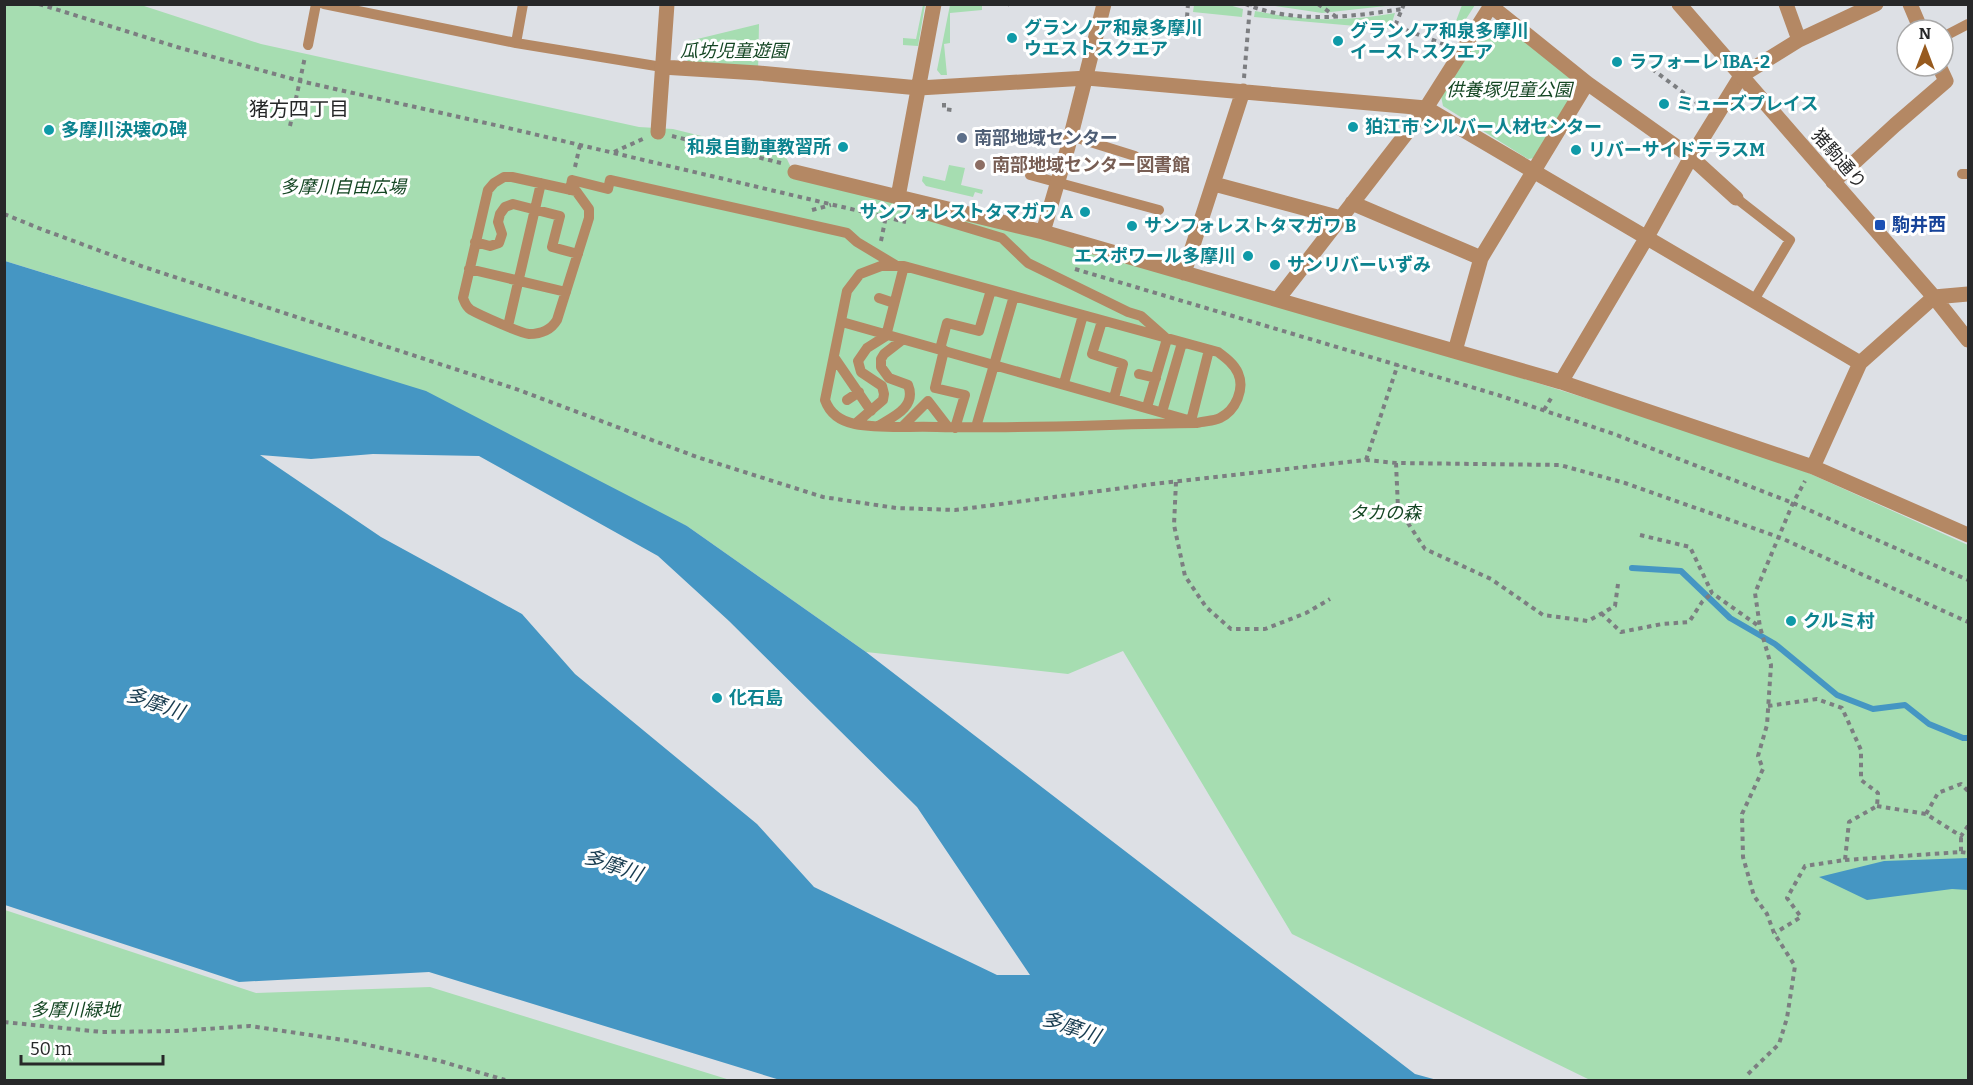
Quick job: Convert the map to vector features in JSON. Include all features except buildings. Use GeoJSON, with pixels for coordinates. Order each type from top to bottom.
{"type":"FeatureCollection","features":[{"type":"Feature","properties":{"kind":"street"},"geometry":{"type":"LineString","coordinates":[[658,132],[667,4]]}},
{"type":"Feature","properties":{"kind":"street"},"geometry":{"type":"LineString","coordinates":[[903,198],[934,4]]}},
{"type":"Feature","properties":{"kind":"street"},"geometry":{"type":"LineString","coordinates":[[1043,232],[1087,78],[1104,4]]}},
{"type":"Feature","properties":{"kind":"street","name":"猪駒通り"},"geometry":{"type":"LineString","coordinates":[[1679,4],[1968,339]]}},
{"type":"Feature","properties":{"kind":"street"},"geometry":{"type":"LineString","coordinates":[[1786,4],[1799,40]]}},
{"type":"Feature","properties":{"kind":"street"},"geometry":{"type":"LineString","coordinates":[[1561,382],[1647,237],[1691,157],[1741,76],[1799,40],[1876,4]]}},
{"type":"Feature","properties":{"kind":"street"},"geometry":{"type":"LineString","coordinates":[[1910,4],[1916,18]]}},
{"type":"Feature","properties":{"kind":"street"},"geometry":{"type":"LineString","coordinates":[[1278,299],[1426,108],[1491,5],[1587,83],[1691,157],[1736,198]]}},
{"type":"Feature","properties":{"kind":"street"},"geometry":{"type":"LineString","coordinates":[[662,67],[758,73],[919,88],[1087,78],[1426,108],[1860,363]]}},
{"type":"Feature","properties":{"kind":"street"},"geometry":{"type":"LineString","coordinates":[[1833,182],[1946,81],[1945,78]]}},
{"type":"Feature","properties":{"kind":"street"},"geometry":{"type":"LineString","coordinates":[[1455,351],[1481,258],[1587,83]]}},
{"type":"Feature","properties":{"kind":"street"},"geometry":{"type":"LineString","coordinates":[[1184,273],[1243,91]]}},
{"type":"Feature","properties":{"kind":"street"},"geometry":{"type":"LineString","coordinates":[[794,169],[1043,232],[1561,382],[1814,467],[1968,535]]}},
{"type":"Feature","properties":{"kind":"street"},"geometry":{"type":"LineString","coordinates":[[1214,184],[1341,218]]}},
{"type":"Feature","properties":{"kind":"street"},"geometry":{"type":"LineString","coordinates":[[1352,203],[1481,258]]}},
{"type":"Feature","properties":{"kind":"street"},"geometry":{"type":"LineString","coordinates":[[1814,467],[1860,363],[1934,297],[1968,294]]}},
{"type":"Feature","properties":{"kind":"lane"},"geometry":{"type":"LineString","coordinates":[[308,45],[316,4]]}},
{"type":"Feature","properties":{"kind":"lane"},"geometry":{"type":"LineString","coordinates":[[324,4],[516,43],[662,67]]}},
{"type":"Feature","properties":{"kind":"lane"},"geometry":{"type":"LineString","coordinates":[[516,43],[523,4]]}},
{"type":"Feature","properties":{"kind":"lane"},"geometry":{"type":"LineString","coordinates":[[1071,136],[1135,156]]}},
{"type":"Feature","properties":{"kind":"lane"},"geometry":{"type":"LineString","coordinates":[[1030,175],[1159,210]]}},
{"type":"Feature","properties":{"kind":"lane"},"geometry":{"type":"LineString","coordinates":[[504,177],[541,183],[576,191],[589,209],[589,218],[557,320],[552,328],[527,334],[471,310],[465,305],[463,298],[488,190],[504,177]]}},
{"type":"Feature","properties":{"kind":"lane"},"geometry":{"type":"LineString","coordinates":[[570,190],[572,180],[608,189],[610,180],[847,233],[857,242],[901,266],[1218,352],[1232,362],[1239,374],[1241,384],[1234,408],[1220,417],[1194,422],[976,427],[878,426],[855,424],[836,417],[828,409],[825,400],[847,291],[860,274],[881,266],[901,266]]}},
{"type":"Feature","properties":{"kind":"lane"},"geometry":{"type":"LineString","coordinates":[[508,326],[541,183]]}},
{"type":"Feature","properties":{"kind":"lane"},"geometry":{"type":"LineString","coordinates":[[903,198],[916,212],[1002,238],[1028,263],[1128,312],[1142,316],[1167,339]]}},
{"type":"Feature","properties":{"kind":"lane"},"geometry":{"type":"LineString","coordinates":[[1736,198],[1790,240],[1754,300]]}},
{"type":"Feature","properties":{"kind":"lane"},"geometry":{"type":"LineString","coordinates":[[476,242],[490,246],[499,243],[502,234],[498,222],[500,214],[505,207],[513,204],[560,216],[552,247],[578,254]]}},
{"type":"Feature","properties":{"kind":"lane"},"geometry":{"type":"LineString","coordinates":[[855,424],[883,400],[882,386],[861,372],[858,362],[867,348],[886,336],[901,266]]}},
{"type":"Feature","properties":{"kind":"lane"},"geometry":{"type":"LineString","coordinates":[[469,269],[566,292]]}},
{"type":"Feature","properties":{"kind":"lane"},"geometry":{"type":"LineString","coordinates":[[951,427],[964,395],[935,388],[947,323],[979,331],[991,290]]}},
{"type":"Feature","properties":{"kind":"lane"},"geometry":{"type":"LineString","coordinates":[[976,427],[1014,296]]}},
{"type":"Feature","properties":{"kind":"lane"},"geometry":{"type":"LineString","coordinates":[[879,298],[894,303]]}},
{"type":"Feature","properties":{"kind":"lane"},"geometry":{"type":"LineString","coordinates":[[1064,384],[1083,315]]}},
{"type":"Feature","properties":{"kind":"lane"},"geometry":{"type":"LineString","coordinates":[[1102,321],[1092,354],[1124,364],[1114,398]]}},
{"type":"Feature","properties":{"kind":"lane"},"geometry":{"type":"LineString","coordinates":[[842,322],[1194,422]]}},
{"type":"Feature","properties":{"kind":"lane"},"geometry":{"type":"LineString","coordinates":[[1147,407],[1167,339]]}},
{"type":"Feature","properties":{"kind":"lane"},"geometry":{"type":"LineString","coordinates":[[878,426],[905,408],[910,399],[908,385],[889,378],[881,367],[884,354],[902,340]]}},
{"type":"Feature","properties":{"kind":"lane"},"geometry":{"type":"LineString","coordinates":[[1162,412],[1182,344]]}},
{"type":"Feature","properties":{"kind":"lane"},"geometry":{"type":"LineString","coordinates":[[1194,422],[1209,350]]}},
{"type":"Feature","properties":{"kind":"lane"},"geometry":{"type":"LineString","coordinates":[[834,357],[871,411]]}},
{"type":"Feature","properties":{"kind":"lane"},"geometry":{"type":"LineString","coordinates":[[1139,374],[1156,378]]}},
{"type":"Feature","properties":{"kind":"lane"},"geometry":{"type":"LineString","coordinates":[[846,400],[859,392]]}},
{"type":"Feature","properties":{"kind":"lane"},"geometry":{"type":"LineString","coordinates":[[903,426],[927,401],[951,427]]}},
{"type":"Feature","properties":{"kind":"path"},"geometry":{"type":"LineString","coordinates":[[1187,17],[1188,4]]}},
{"type":"Feature","properties":{"kind":"path"},"geometry":{"type":"LineString","coordinates":[[1318,4],[1337,17]]}},
{"type":"Feature","properties":{"kind":"path"},"geometry":{"type":"LineString","coordinates":[[1243,91],[1247,5],[1286,14],[1323,18],[1403,7]]}},
{"type":"Feature","properties":{"kind":"path"},"geometry":{"type":"LineString","coordinates":[[1403,7],[1395,26],[1452,48]]}},
{"type":"Feature","properties":{"kind":"path"},"geometry":{"type":"LineString","coordinates":[[290,126],[308,45]]}},
{"type":"Feature","properties":{"kind":"path"},"geometry":{"type":"LineString","coordinates":[[1652,69],[1716,117]]}},
{"type":"Feature","properties":{"kind":"path"},"geometry":{"type":"LineString","coordinates":[[613,153],[658,132],[794,169]]}},
{"type":"Feature","properties":{"kind":"path"},"geometry":{"type":"LineString","coordinates":[[573,174],[580,145]]}},
{"type":"Feature","properties":{"kind":"path"},"geometry":{"type":"LineString","coordinates":[[879,249],[886,218]]}},
{"type":"Feature","properties":{"kind":"path"},"geometry":{"type":"LineString","coordinates":[[1366,460],[1398,364]]}},
{"type":"Feature","properties":{"kind":"path"},"geometry":{"type":"LineString","coordinates":[[1396,463],[1398,508],[1425,549],[1491,579],[1543,615],[1588,621],[1615,606],[1618,584]]}},
{"type":"Feature","properties":{"kind":"path"},"geometry":{"type":"LineString","coordinates":[[1748,1074],[1779,1044],[1787,1018],[1795,966],[1774,933],[1767,914],[1754,896],[1743,857],[1742,814],[1762,769],[1758,756],[1767,725],[1771,665],[1760,627],[1755,593],[1793,502],[1814,467]]}},
{"type":"Feature","properties":{"kind":"path"},"geometry":{"type":"LineString","coordinates":[[1176,482],[1174,525],[1185,576],[1206,607],[1232,628],[1265,629],[1306,613],[1330,599]]}},
{"type":"Feature","properties":{"kind":"path"},"geometry":{"type":"LineString","coordinates":[[1640,535],[1690,547],[1712,593],[1760,627]]}},
{"type":"Feature","properties":{"kind":"path"},"geometry":{"type":"LineString","coordinates":[[1601,613],[1621,632],[1662,624],[1689,622],[1702,602],[1712,593]]}},
{"type":"Feature","properties":{"kind":"path"},"geometry":{"type":"LineString","coordinates":[[1768,706],[1817,699],[1842,708],[1861,750],[1860,780],[1878,793],[1877,806]]}},
{"type":"Feature","properties":{"kind":"path"},"geometry":{"type":"LineString","coordinates":[[1926,814],[1938,793],[1961,784],[1968,791]]}},
{"type":"Feature","properties":{"kind":"path"},"geometry":{"type":"LineString","coordinates":[[1845,860],[1850,822],[1877,806],[1926,814],[1961,836]]}},
{"type":"Feature","properties":{"kind":"path"},"geometry":{"type":"LineString","coordinates":[[1960,852],[1961,836],[1968,826]]}},
{"type":"Feature","properties":{"kind":"path"},"geometry":{"type":"LineString","coordinates":[[1774,933],[1801,917],[1787,898],[1805,866],[1845,860],[1968,853]]}},
{"type":"Feature","properties":{"kind":"path"},"geometry":{"type":"LineString","coordinates":[[4,1022],[102,1032],[176,1031],[250,1026],[350,1041],[440,1061],[505,1080]]}},
{"type":"Feature","properties":{"kind":"green space"},"geometry":{"type":"Polygon","coordinates":[[[4,5],[141,5],[261,44],[639,127],[673,129],[786,157],[795,176],[1000,225],[1448,355],[1773,457],[1968,545],[1968,1080],[1590,1080],[1292,934],[1123,651],[1068,674],[866,652],[687,526],[93,288],[5,261],[4,5]]]}},
{"type":"Feature","properties":{"kind":"green space"},"geometry":{"type":"Polygon","coordinates":[[[923,5],[925,5],[918,46],[903,45],[903,38],[916,39],[923,5]]]}},
{"type":"Feature","properties":{"kind":"green space"},"geometry":{"type":"Polygon","coordinates":[[[950,5],[982,5],[982,10],[950,13],[950,43],[944,44],[947,75],[941,75],[937,70],[950,5]]]}},
{"type":"Feature","properties":{"kind":"green space"},"geometry":{"type":"Polygon","coordinates":[[[1194,5],[1229,5],[1243,9],[1242,17],[1193,12],[1194,5]]]}},
{"type":"Feature","properties":{"kind":"green space"},"geometry":{"type":"Polygon","coordinates":[[[1269,5],[1395,5],[1322,13],[1269,5]]]}},
{"type":"Feature","properties":{"kind":"green space"},"geometry":{"type":"Polygon","coordinates":[[[1462,5],[1475,5],[1453,39],[1450,37],[1462,5]]]}},
{"type":"Feature","properties":{"kind":"green space"},"geometry":{"type":"Polygon","coordinates":[[[1255,11],[1325,19],[1358,18],[1395,13],[1390,29],[1254,17],[1255,11]]]}},
{"type":"Feature","properties":{"kind":"green space","name":"供養塚児童公園"},"geometry":{"type":"Polygon","coordinates":[[[1497,21],[1578,80],[1578,89],[1535,158],[1528,159],[1443,106],[1441,96],[1488,23],[1497,21]]]}},
{"type":"Feature","properties":{"kind":"green space","name":"瓜坊児童遊園"},"geometry":{"type":"Polygon","coordinates":[[[759,24],[758,73],[687,68],[689,41],[759,24]]]}},
{"type":"Feature","properties":{"kind":"green space"},"geometry":{"type":"Polygon","coordinates":[[[949,165],[965,168],[961,185],[983,190],[982,194],[975,192],[973,197],[926,186],[922,181],[923,176],[945,181],[949,165]]]}},
{"type":"Feature","properties":{"kind":"green space","name":"多摩川緑地"},"geometry":{"type":"Polygon","coordinates":[[[5,910],[256,993],[430,987],[730,1080],[5,1080],[5,910]]]}},
{"type":"Feature","properties":{"kind":"water","name":"多摩川"},"geometry":{"type":"Polygon","coordinates":[[[5,261],[426,391],[687,526],[866,652],[1415,1074],[1437,1080],[780,1080],[429,972],[239,982],[5,905],[5,261]],[[373,454],[311,459],[260,455],[381,537],[522,614],[575,674],[757,824],[814,887],[997,975],[1030,975],[917,807],[729,621],[658,556],[479,456],[373,454]]]}},
{"type":"Feature","properties":{"kind":"water"},"geometry":{"type":"Polygon","coordinates":[[[1968,858],[1968,890],[1952,889],[1867,900],[1819,877],[1884,861],[1968,858]]]}},
{"type":"Feature","properties":{"kind":"waterway"},"geometry":{"type":"LineString","coordinates":[[1632,568],[1681,571],[1730,618],[1775,644],[1837,695],[1873,709],[1905,705],[1929,724],[1968,738]]}},
{"type":"Feature","properties":{"kind":"place","name":"グランノア和泉多摩川 ウエストスクエア"},"geometry":{"type":"Point","coordinates":[1012,38]}},
{"type":"Feature","properties":{"kind":"place","name":"グランノア和泉多摩川 イーストスクエア"},"geometry":{"type":"Point","coordinates":[1338,41]}},
{"type":"Feature","properties":{"kind":"place","name":"ラフォーレ IBA-2"},"geometry":{"type":"Point","coordinates":[1617,62]}},
{"type":"Feature","properties":{"kind":"place","name":"ミューズプレイス"},"geometry":{"type":"Point","coordinates":[1664,104]}},
{"type":"Feature","properties":{"kind":"place","name":"狛江市 シルバー人材センター"},"geometry":{"type":"Point","coordinates":[1353,127]}},
{"type":"Feature","properties":{"kind":"place","name":"多摩川決壊の碑"},"geometry":{"type":"Point","coordinates":[49,130]}},
{"type":"Feature","properties":{"kind":"place","name":"南部地域センター"},"geometry":{"type":"Point","coordinates":[962,138]}},
{"type":"Feature","properties":{"kind":"place","name":"和泉自動車教習所"},"geometry":{"type":"Point","coordinates":[843,147]}},
{"type":"Feature","properties":{"kind":"place","name":"リバーサイドテラスM"},"geometry":{"type":"Point","coordinates":[1576,150]}},
{"type":"Feature","properties":{"kind":"place","name":"南部地域センター図書館"},"geometry":{"type":"Point","coordinates":[980,165]}},
{"type":"Feature","properties":{"kind":"place","name":"サンフォレストタマガワ A"},"geometry":{"type":"Point","coordinates":[1085,212]}},
{"type":"Feature","properties":{"kind":"place","name":"駒井西"},"geometry":{"type":"Point","coordinates":[1880,225]}},
{"type":"Feature","properties":{"kind":"place","name":"サンフォレストタマガワ B"},"geometry":{"type":"Point","coordinates":[1132,226]}},
{"type":"Feature","properties":{"kind":"place","name":"エスポワール多摩川"},"geometry":{"type":"Point","coordinates":[1248,256]}},
{"type":"Feature","properties":{"kind":"place","name":"サンリバーいずみ"},"geometry":{"type":"Point","coordinates":[1275,265]}},
{"type":"Feature","properties":{"kind":"place","name":"クルミ村"},"geometry":{"type":"Point","coordinates":[1791,621]}},
{"type":"Feature","properties":{"kind":"place","name":"化石島"},"geometry":{"type":"Point","coordinates":[717,698]}},
{"type":"Feature","properties":{"kind":"district","name":"猪方四丁目"},"geometry":{"type":"Point","coordinates":[299,109]}},
{"type":"Feature","properties":{"kind":"park label","name":"多摩川自由広場"},"geometry":{"type":"Point","coordinates":[343,187]}},
{"type":"Feature","properties":{"kind":"park label","name":"タカの森"},"geometry":{"type":"Point","coordinates":[1385,513]}}]}
